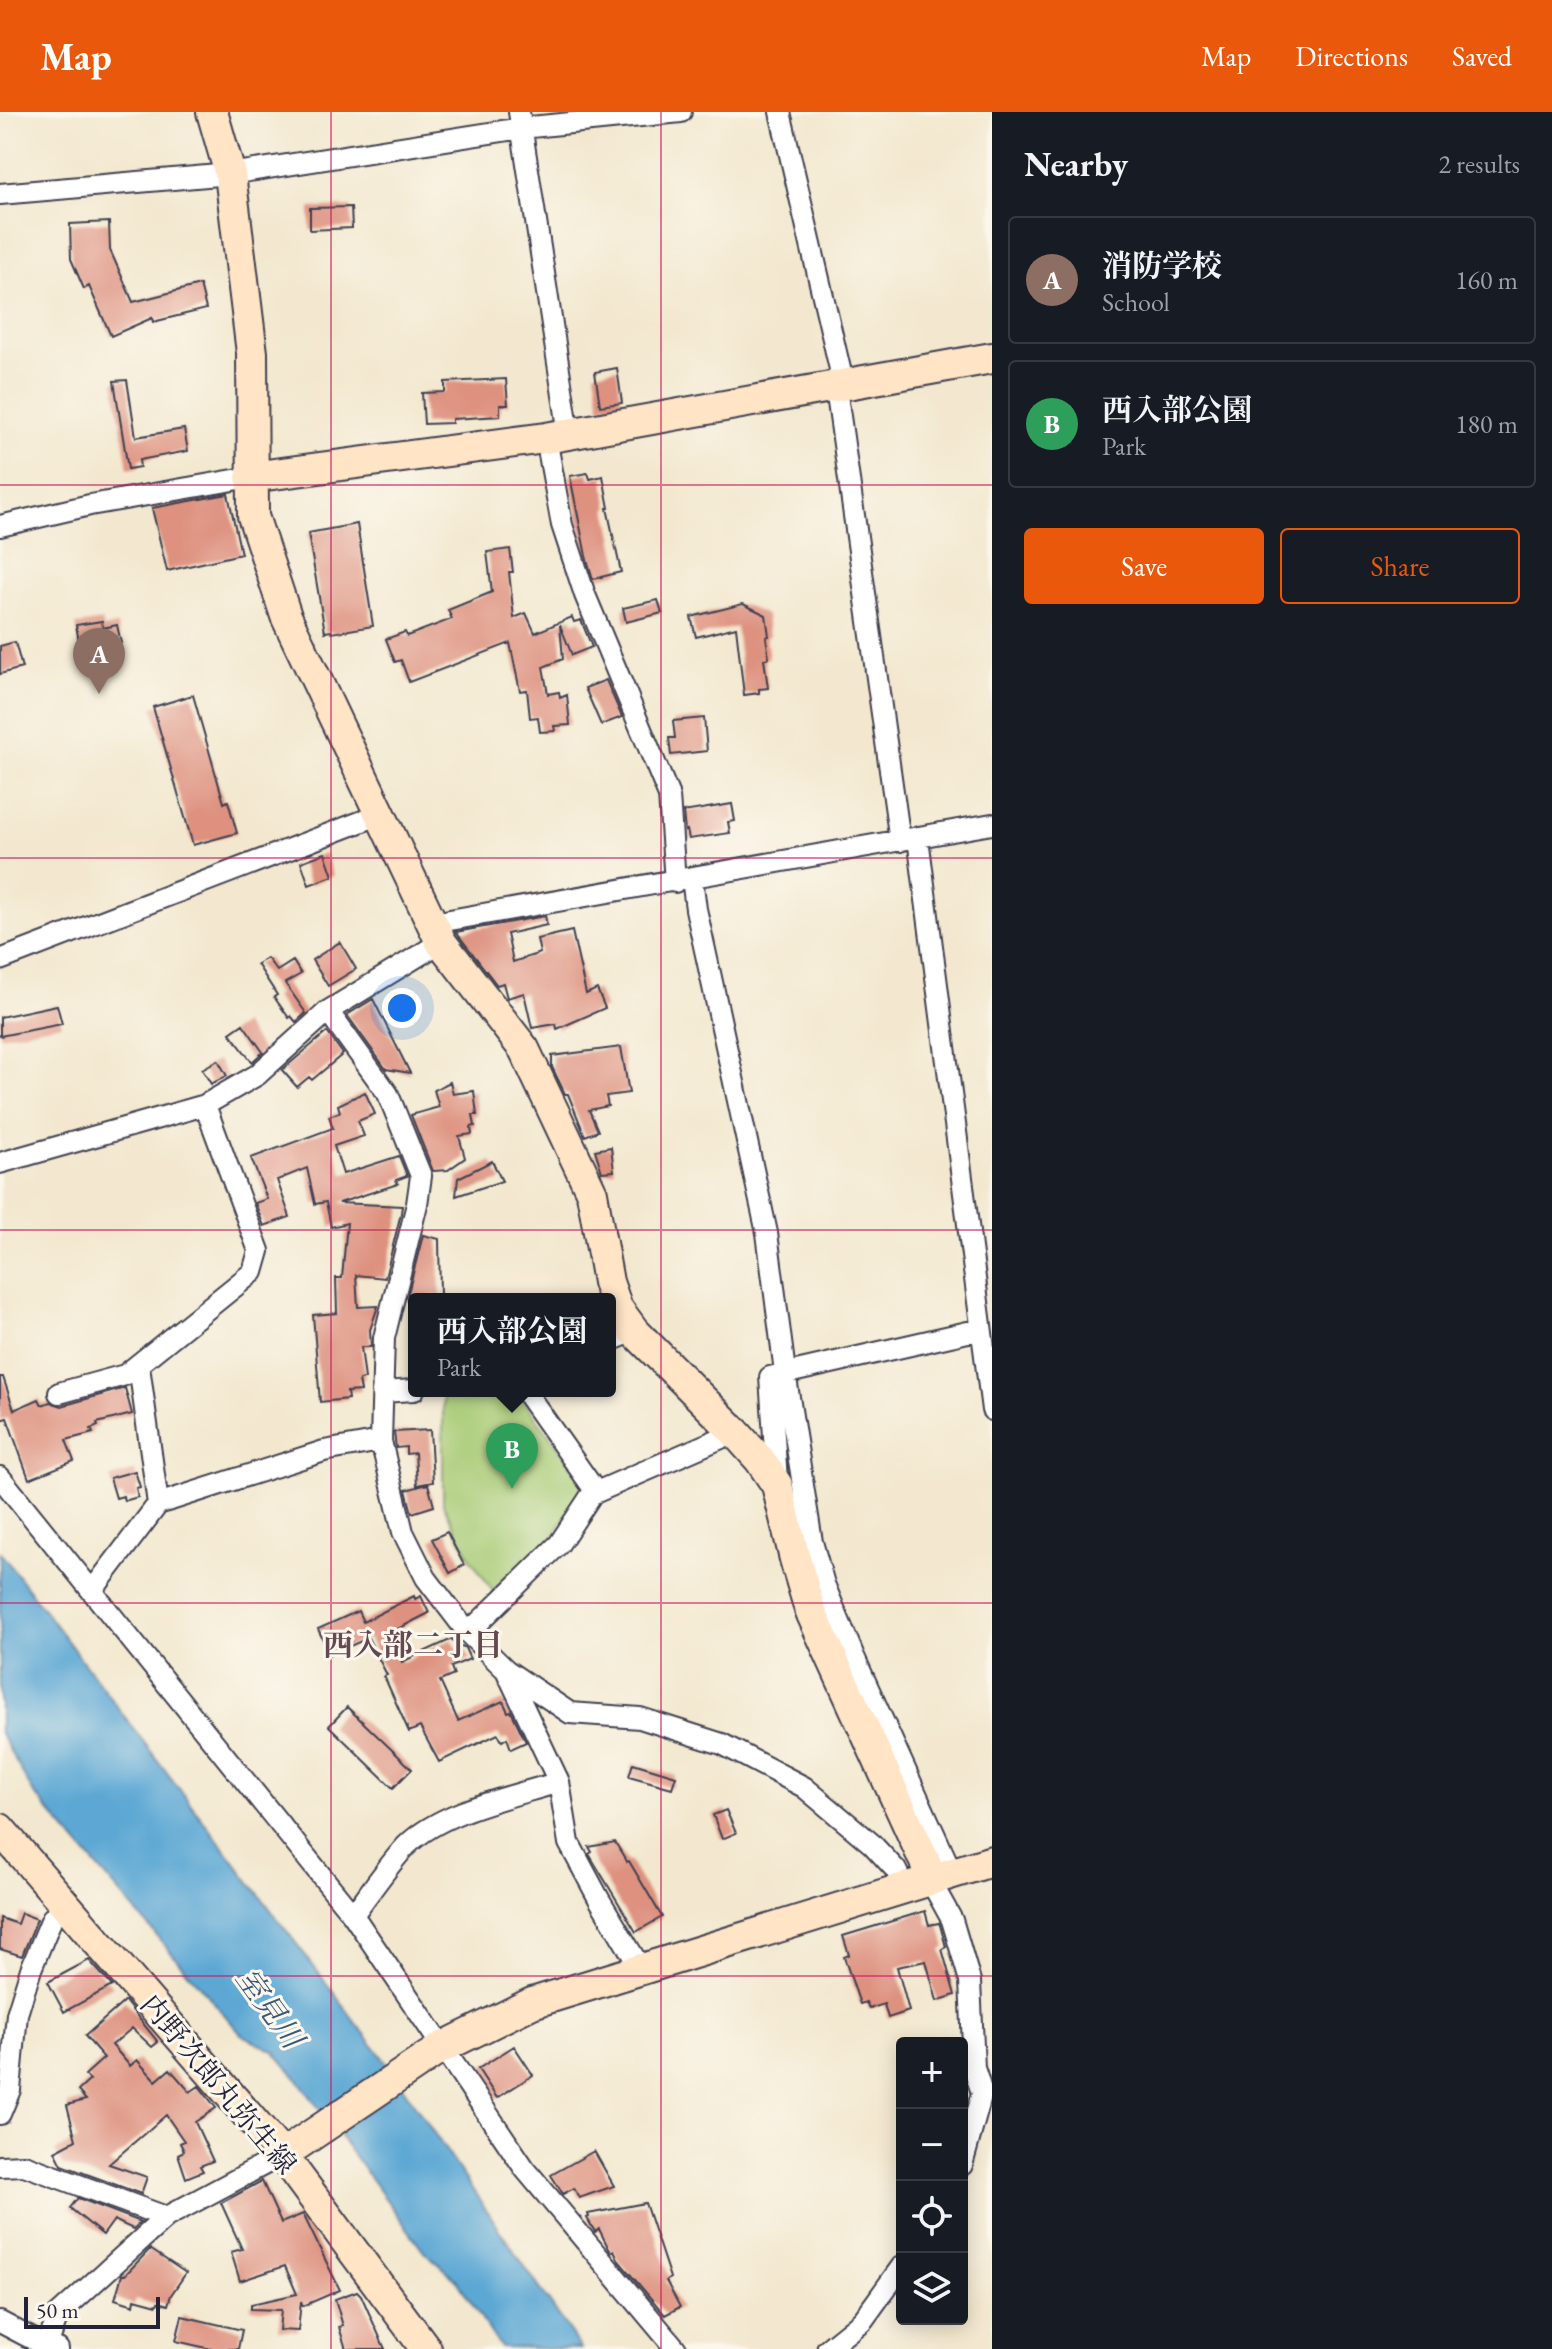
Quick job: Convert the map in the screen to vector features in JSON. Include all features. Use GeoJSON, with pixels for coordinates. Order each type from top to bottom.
{"type":"FeatureCollection","features":[{"type":"Feature","properties":{"kind":"street"},"geometry":{"type":"LineString","coordinates":[[212,112],[230,174],[252,353],[253,516],[286,616],[437,932],[524,1049],[592,1193],[612,1293]]}},
{"type":"Feature","properties":{"kind":"street"},"geometry":{"type":"LineString","coordinates":[[0,194],[230,174],[520,120],[681,112]]}},
{"type":"Feature","properties":{"kind":"street"},"geometry":{"type":"LineString","coordinates":[[780,112],[840,369],[836,388],[909,839],[992,1410]]}},
{"type":"Feature","properties":{"kind":"street"},"geometry":{"type":"LineString","coordinates":[[520,120],[557,436],[562,525],[585,595],[669,796],[684,880],[696,909],[767,1233],[812,1542],[929,1880],[952,1920],[970,1981],[974,2068],[982,2093],[968,2143]]}},
{"type":"Feature","properties":{"kind":"street"},"geometry":{"type":"LineString","coordinates":[[0,526],[90,505],[251,477],[557,436],[992,358]]}},
{"type":"Feature","properties":{"kind":"street"},"geometry":{"type":"LineString","coordinates":[[0,960],[381,814]]}},
{"type":"Feature","properties":{"kind":"street"},"geometry":{"type":"LineString","coordinates":[[0,1163],[205,1105],[257,1075],[328,1011],[437,932],[684,880],[992,824]]}},
{"type":"Feature","properties":{"kind":"street"},"geometry":{"type":"LineString","coordinates":[[328,1011],[388,1094],[421,1176],[384,1338],[381,1441],[403,1532],[426,1578],[468,1633],[506,1670],[570,1713],[640,1718],[722,1744],[804,1787],[872,1844],[896,1870],[929,1880]]}},
{"type":"Feature","properties":{"kind":"street"},"geometry":{"type":"LineString","coordinates":[[59,1393],[125,1375],[253,1272],[259,1251],[205,1105]]}},
{"type":"Feature","properties":{"kind":"street"},"geometry":{"type":"LineString","coordinates":[[616,1305],[622,1336],[735,1432],[777,1485]]}},
{"type":"Feature","properties":{"kind":"street"},"geometry":{"type":"LineString","coordinates":[[929,1880],[926,1864],[810,1610],[777,1485],[770,1377],[981,1329]]}},
{"type":"Feature","properties":{"kind":"street"},"geometry":{"type":"LineString","coordinates":[[139,1366],[158,1504]]}},
{"type":"Feature","properties":{"kind":"street"},"geometry":{"type":"LineString","coordinates":[[382,1392],[408,1390]]}},
{"type":"Feature","properties":{"kind":"street"},"geometry":{"type":"LineString","coordinates":[[529,1397],[596,1492]]}},
{"type":"Feature","properties":{"kind":"street"},"geometry":{"type":"LineString","coordinates":[[468,1633],[559,1544],[592,1494],[735,1432]]}},
{"type":"Feature","properties":{"kind":"street"},"geometry":{"type":"LineString","coordinates":[[92,1591],[158,1504],[324,1451],[381,1441]]}},
{"type":"Feature","properties":{"kind":"street"},"geometry":{"type":"LineString","coordinates":[[0,1477],[353,1915],[435,2052],[525,2169],[676,2349]]}},
{"type":"Feature","properties":{"kind":"street"},"geometry":{"type":"LineString","coordinates":[[506,1670],[559,1782],[569,1843],[641,1969]]}},
{"type":"Feature","properties":{"kind":"street"},"geometry":{"type":"LineString","coordinates":[[353,1915],[407,1846],[433,1826],[459,1814],[559,1782]]}},
{"type":"Feature","properties":{"kind":"street","name":"内野次郎丸弥生線"},"geometry":{"type":"LineString","coordinates":[[0,1829],[67,1906],[292,2148],[426,2349]]}},
{"type":"Feature","properties":{"kind":"street"},"geometry":{"type":"LineString","coordinates":[[0,2322],[50,2348],[58,2315],[166,2217],[292,2148],[435,2052],[532,2003],[992,1861]]}},
{"type":"Feature","properties":{"kind":"street"},"geometry":{"type":"LineString","coordinates":[[0,2114],[10,2090],[17,2014],[31,1969],[52,1918],[67,1906]]}},
{"type":"Feature","properties":{"kind":"street"},"geometry":{"type":"LineString","coordinates":[[0,2166],[24,2165],[166,2217]]}},
{"type":"Feature","properties":{"kind":"street"},"geometry":{"type":"LineString","coordinates":[[827,2349],[863,2320],[896,2274]]}},
{"type":"Feature","properties":{"kind":"green space"},"geometry":{"type":"Polygon","coordinates":[[[443,1397],[521,1397],[585,1482],[553,1538],[494,1593],[471,1559],[443,1504],[443,1397]]]}},
{"type":"Feature","properties":{"kind":"water","name":"室見川"},"geometry":{"type":"Polygon","coordinates":[[[0,1552],[383,2058],[581,2349],[500,2347],[456,2279],[424,2251],[296,2077],[274,2051],[241,2034],[32,1791],[0,1733],[0,1552]]]}},
{"type":"Feature","properties":{"kind":"building"},"geometry":{"type":"Polygon","coordinates":[[[351,207],[352,228],[310,230],[310,208],[351,207]]]}},
{"type":"Feature","properties":{"kind":"building"},"geometry":{"type":"Polygon","coordinates":[[[109,222],[110,250],[133,302],[200,285],[206,309],[153,322],[152,318],[111,336],[89,286],[84,289],[71,259],[70,224],[109,222]]]}},
{"type":"Feature","properties":{"kind":"building"},"geometry":{"type":"Polygon","coordinates":[[[617,368],[622,403],[600,406],[595,372],[617,368]]]}},
{"type":"Feature","properties":{"kind":"building"},"geometry":{"type":"Polygon","coordinates":[[[506,379],[508,405],[500,405],[500,416],[424,424],[422,393],[445,392],[445,382],[506,379]]]}},
{"type":"Feature","properties":{"kind":"building"},"geometry":{"type":"Polygon","coordinates":[[[127,380],[136,437],[184,429],[188,451],[139,460],[140,467],[128,469],[114,381],[127,380]]]}},
{"type":"Feature","properties":{"kind":"building"},"geometry":{"type":"Polygon","coordinates":[[[588,473],[590,479],[603,476],[621,572],[593,579],[570,476],[588,473]]]}},
{"type":"Feature","properties":{"kind":"building"},"geometry":{"type":"Polygon","coordinates":[[[228,494],[241,554],[167,571],[152,508],[228,494]]]}},
{"type":"Feature","properties":{"kind":"building"},"geometry":{"type":"Polygon","coordinates":[[[357,524],[373,626],[325,632],[308,533],[357,524]]]}},
{"type":"Feature","properties":{"kind":"building"},"geometry":{"type":"Polygon","coordinates":[[[510,549],[514,618],[526,613],[535,633],[572,617],[574,622],[581,620],[592,647],[572,655],[560,625],[563,659],[543,667],[548,694],[559,692],[560,698],[567,695],[570,725],[554,726],[555,731],[540,732],[538,717],[530,718],[527,690],[520,691],[510,643],[409,682],[401,660],[395,662],[386,639],[405,632],[407,636],[452,619],[448,610],[492,592],[487,552],[510,549]]]}},
{"type":"Feature","properties":{"kind":"building"},"geometry":{"type":"Polygon","coordinates":[[[658,600],[662,613],[626,622],[623,608],[658,600]]]}},
{"type":"Feature","properties":{"kind":"building"},"geometry":{"type":"Polygon","coordinates":[[[743,604],[766,615],[769,636],[766,637],[769,658],[764,659],[768,688],[744,695],[736,627],[696,637],[691,617],[743,604]]]}},
{"type":"Feature","properties":{"kind":"building"},"geometry":{"type":"Polygon","coordinates":[[[102,621],[103,628],[117,625],[121,643],[81,653],[76,625],[102,621]]]}},
{"type":"Feature","properties":{"kind":"building"},"geometry":{"type":"Polygon","coordinates":[[[15,642],[22,668],[0,674],[0,646],[15,642]]]}},
{"type":"Feature","properties":{"kind":"building"},"geometry":{"type":"Polygon","coordinates":[[[606,680],[622,717],[601,725],[585,688],[606,680]]]}},
{"type":"Feature","properties":{"kind":"building"},"geometry":{"type":"Polygon","coordinates":[[[193,695],[224,803],[228,801],[237,833],[193,845],[153,707],[193,695]]]}},
{"type":"Feature","properties":{"kind":"building"},"geometry":{"type":"Polygon","coordinates":[[[704,718],[707,751],[671,755],[669,738],[675,738],[673,721],[704,718]]]}},
{"type":"Feature","properties":{"kind":"building"},"geometry":{"type":"Polygon","coordinates":[[[732,804],[735,821],[728,822],[730,833],[689,839],[683,812],[732,804]]]}},
{"type":"Feature","properties":{"kind":"building"},"geometry":{"type":"Polygon","coordinates":[[[325,853],[333,876],[309,885],[301,862],[325,853]]]}},
{"type":"Feature","properties":{"kind":"building"},"geometry":{"type":"Polygon","coordinates":[[[545,916],[547,925],[507,934],[513,962],[540,953],[537,939],[572,931],[586,994],[597,989],[605,1008],[557,1029],[556,1024],[532,1028],[524,993],[507,998],[503,983],[497,985],[456,932],[545,916]]]}},
{"type":"Feature","properties":{"kind":"building"},"geometry":{"type":"Polygon","coordinates":[[[340,942],[356,969],[328,986],[312,960],[340,942]]]}},
{"type":"Feature","properties":{"kind":"building"},"geometry":{"type":"Polygon","coordinates":[[[267,958],[277,971],[293,961],[301,974],[285,983],[306,1013],[296,1022],[291,1016],[289,1018],[274,997],[277,995],[257,964],[267,958]]]}},
{"type":"Feature","properties":{"kind":"building"},"geometry":{"type":"Polygon","coordinates":[[[373,999],[410,1073],[386,1069],[347,1015],[373,999]]]}},
{"type":"Feature","properties":{"kind":"building"},"geometry":{"type":"Polygon","coordinates":[[[57,1005],[62,1024],[0,1036],[0,1017],[57,1005]]]}},
{"type":"Feature","properties":{"kind":"building"},"geometry":{"type":"Polygon","coordinates":[[[243,1024],[263,1052],[252,1062],[230,1033],[243,1024]]]}},
{"type":"Feature","properties":{"kind":"building"},"geometry":{"type":"Polygon","coordinates":[[[327,1032],[343,1054],[312,1080],[309,1077],[297,1087],[282,1070],[327,1032]]]}},
{"type":"Feature","properties":{"kind":"building"},"geometry":{"type":"Polygon","coordinates":[[[621,1047],[629,1093],[606,1096],[608,1106],[589,1110],[598,1131],[585,1136],[568,1094],[565,1094],[552,1067],[552,1056],[621,1047]]]}},
{"type":"Feature","properties":{"kind":"building"},"geometry":{"type":"Polygon","coordinates":[[[218,1060],[227,1076],[211,1084],[202,1069],[218,1060]]]}},
{"type":"Feature","properties":{"kind":"building"},"geometry":{"type":"Polygon","coordinates":[[[450,1082],[453,1094],[474,1091],[475,1126],[471,1127],[472,1134],[459,1136],[465,1158],[448,1170],[433,1171],[411,1115],[439,1107],[434,1090],[450,1082]]]}},
{"type":"Feature","properties":{"kind":"building"},"geometry":{"type":"Polygon","coordinates":[[[365,1092],[375,1114],[358,1121],[364,1136],[334,1146],[343,1174],[399,1156],[407,1176],[396,1180],[398,1184],[339,1203],[402,1206],[385,1278],[356,1275],[358,1307],[378,1306],[370,1330],[371,1347],[361,1347],[365,1379],[359,1380],[361,1391],[347,1392],[348,1399],[320,1402],[313,1315],[337,1313],[336,1278],[342,1278],[347,1223],[331,1227],[326,1202],[315,1204],[307,1168],[277,1180],[290,1217],[264,1226],[255,1203],[267,1199],[251,1158],[333,1128],[329,1116],[340,1112],[338,1105],[365,1092]]]}},
{"type":"Feature","properties":{"kind":"building"},"geometry":{"type":"Polygon","coordinates":[[[611,1147],[614,1171],[602,1172],[595,1150],[611,1147]]]}},
{"type":"Feature","properties":{"kind":"building"},"geometry":{"type":"Polygon","coordinates":[[[492,1161],[502,1181],[456,1196],[458,1178],[492,1161]]]}},
{"type":"Feature","properties":{"kind":"building"},"geometry":{"type":"Polygon","coordinates":[[[423,1235],[439,1239],[440,1293],[408,1293],[423,1235]]]}},
{"type":"Feature","properties":{"kind":"building"},"geometry":{"type":"Polygon","coordinates":[[[0,1377],[3,1377],[14,1410],[39,1399],[42,1405],[50,1402],[62,1406],[125,1388],[132,1414],[97,1423],[98,1426],[91,1429],[93,1433],[66,1440],[74,1461],[29,1479],[7,1418],[0,1420],[0,1377]]]}},
{"type":"Feature","properties":{"kind":"building"},"geometry":{"type":"Polygon","coordinates":[[[430,1430],[433,1482],[417,1485],[415,1453],[406,1454],[406,1447],[396,1448],[394,1432],[430,1430]]]}},
{"type":"Feature","properties":{"kind":"building"},"geometry":{"type":"Polygon","coordinates":[[[135,1471],[140,1487],[136,1488],[138,1497],[124,1501],[123,1496],[116,1498],[110,1478],[135,1471]]]}},
{"type":"Feature","properties":{"kind":"building"},"geometry":{"type":"Polygon","coordinates":[[[428,1484],[434,1506],[412,1513],[406,1490],[428,1484]]]}},
{"type":"Feature","properties":{"kind":"building"},"geometry":{"type":"Polygon","coordinates":[[[447,1532],[464,1565],[450,1573],[432,1539],[447,1532]]]}},
{"type":"Feature","properties":{"kind":"building"},"geometry":{"type":"Polygon","coordinates":[[[414,1596],[415,1599],[421,1596],[429,1613],[388,1634],[402,1662],[452,1639],[457,1648],[465,1648],[470,1659],[451,1667],[454,1675],[440,1681],[458,1721],[503,1701],[526,1742],[511,1749],[507,1738],[502,1741],[498,1734],[439,1762],[420,1727],[409,1732],[384,1676],[387,1675],[368,1638],[330,1655],[318,1629],[358,1611],[363,1622],[414,1596]]]}},
{"type":"Feature","properties":{"kind":"building"},"geometry":{"type":"Polygon","coordinates":[[[347,1707],[412,1769],[393,1788],[329,1726],[347,1707]]]}},
{"type":"Feature","properties":{"kind":"building"},"geometry":{"type":"Polygon","coordinates":[[[633,1763],[676,1776],[672,1788],[629,1776],[633,1763]]]}},
{"type":"Feature","properties":{"kind":"building"},"geometry":{"type":"Polygon","coordinates":[[[726,1810],[736,1833],[722,1839],[713,1815],[726,1810]]]}},
{"type":"Feature","properties":{"kind":"building"},"geometry":{"type":"Polygon","coordinates":[[[615,1842],[662,1917],[636,1932],[589,1854],[592,1852],[589,1847],[615,1842]]]}},
{"type":"Feature","properties":{"kind":"building"},"geometry":{"type":"Polygon","coordinates":[[[925,1911],[929,1925],[940,1925],[946,1947],[942,1949],[955,1995],[937,2001],[926,1961],[897,1967],[909,2011],[888,2018],[884,2004],[869,2009],[866,2002],[860,2004],[844,1957],[849,1955],[843,1936],[925,1911]]]}},
{"type":"Feature","properties":{"kind":"building"},"geometry":{"type":"Polygon","coordinates":[[[21,1913],[37,1919],[22,1956],[0,1949],[0,1918],[17,1924],[21,1913]]]}},
{"type":"Feature","properties":{"kind":"building"},"geometry":{"type":"Polygon","coordinates":[[[89,1960],[112,1986],[64,2012],[48,1982],[89,1960]]]}},
{"type":"Feature","properties":{"kind":"building"},"geometry":{"type":"Polygon","coordinates":[[[125,2001],[158,2042],[152,2047],[132,2028],[112,2045],[130,2066],[137,2060],[156,2081],[170,2069],[190,2092],[199,2086],[216,2108],[195,2122],[213,2161],[200,2166],[203,2171],[186,2178],[178,2154],[184,2151],[180,2143],[184,2141],[166,2115],[109,2164],[147,2177],[141,2194],[62,2165],[55,2151],[76,2140],[67,2105],[86,2100],[78,2091],[90,2080],[85,2075],[104,2058],[85,2036],[125,2001]]]}},
{"type":"Feature","properties":{"kind":"building"},"geometry":{"type":"Polygon","coordinates":[[[514,2046],[533,2075],[497,2098],[478,2069],[514,2046]]]}},
{"type":"Feature","properties":{"kind":"building"},"geometry":{"type":"Polygon","coordinates":[[[594,2151],[614,2186],[579,2198],[574,2188],[563,2194],[551,2175],[594,2151]]]}},
{"type":"Feature","properties":{"kind":"building"},"geometry":{"type":"Polygon","coordinates":[[[262,2181],[281,2223],[303,2214],[340,2290],[303,2306],[301,2301],[298,2331],[279,2330],[281,2310],[251,2309],[251,2304],[297,2294],[285,2266],[240,2281],[231,2252],[242,2249],[221,2203],[262,2181]]]}},
{"type":"Feature","properties":{"kind":"building"},"geometry":{"type":"Polygon","coordinates":[[[78,2198],[141,2222],[133,2229],[114,2220],[103,2235],[70,2208],[78,2198]]]}},
{"type":"Feature","properties":{"kind":"building"},"geometry":{"type":"Polygon","coordinates":[[[645,2203],[670,2278],[666,2281],[680,2307],[665,2315],[619,2261],[614,2250],[611,2252],[599,2229],[595,2232],[587,2218],[588,2214],[645,2203]]]}},
{"type":"Feature","properties":{"kind":"building"},"geometry":{"type":"Polygon","coordinates":[[[150,2249],[186,2273],[168,2305],[135,2299],[134,2305],[115,2299],[122,2275],[150,2249]]]}},
{"type":"Feature","properties":{"kind":"building"},"geometry":{"type":"Polygon","coordinates":[[[357,2291],[385,2349],[346,2349],[335,2299],[357,2291]]]}},
{"type":"Feature","properties":{"kind":"building"},"geometry":{"type":"Polygon","coordinates":[[[182,2316],[242,2330],[238,2349],[211,2349],[176,2341],[182,2316]]]}},
{"type":"Feature","properties":{"kind":"place","name":"消防学校"},"geometry":{"type":"Point","coordinates":[99,694]}},
{"type":"Feature","properties":{"kind":"place","name":"西入部公園"},"geometry":{"type":"Point","coordinates":[512,1489]}},
{"type":"Feature","properties":{"kind":"district","name":"西入部二丁目"},"geometry":{"type":"Point","coordinates":[413,1644]}}]}
